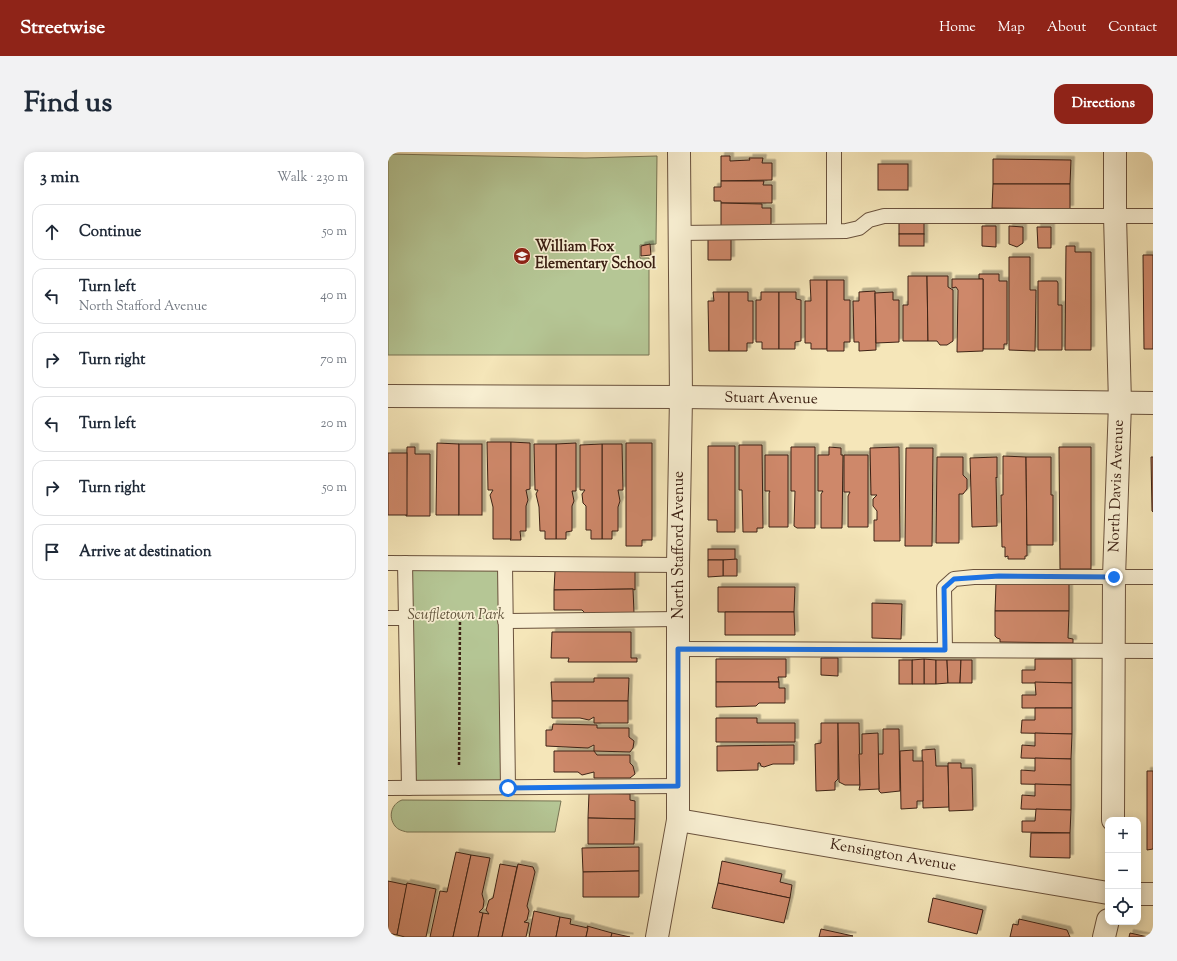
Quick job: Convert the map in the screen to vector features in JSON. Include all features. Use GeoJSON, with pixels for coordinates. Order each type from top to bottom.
{"type":"FeatureCollection","features":[{"type":"Feature","properties":{"kind":"street","name":"North Stafford Avenue"},"geometry":{"type":"LineString","coordinates":[[657,937],[678,820],[678,566],[681,398],[679,152]]}},
{"type":"Feature","properties":{"kind":"street","name":"North Davis Avenue"},"geometry":{"type":"LineString","coordinates":[[1113,817],[1114,577],[1120,403],[1115,216],[1115,152]]}},
{"type":"Feature","properties":{"kind":"street","name":"Stuart Avenue"},"geometry":{"type":"LineString","coordinates":[[388,396],[1153,403]]}},
{"type":"Feature","properties":{"kind":"street","name":"Kensington Avenue"},"geometry":{"type":"LineString","coordinates":[[678,820],[1105,892]]}},
{"type":"Feature","properties":{"kind":"street"},"geometry":{"type":"LineString","coordinates":[[1141,894],[1153,894]]}},
{"type":"Feature","properties":{"kind":"street"},"geometry":{"type":"LineString","coordinates":[[1104,937],[1107,925]]}},
{"type":"Feature","properties":{"kind":"lane"},"geometry":{"type":"LineString","coordinates":[[834,152],[834,231]]}},
{"type":"Feature","properties":{"kind":"lane"},"geometry":{"type":"LineString","coordinates":[[679,233],[846,231],[859,228],[869,220],[884,216],[1153,216]]}},
{"type":"Feature","properties":{"kind":"lane"},"geometry":{"type":"LineString","coordinates":[[388,563],[678,566]]}},
{"type":"Feature","properties":{"kind":"lane"},"geometry":{"type":"LineString","coordinates":[[405,563],[409,788]]}},
{"type":"Feature","properties":{"kind":"lane"},"geometry":{"type":"LineString","coordinates":[[506,564],[508,788]]}},
{"type":"Feature","properties":{"kind":"lane"},"geometry":{"type":"LineString","coordinates":[[945,650],[944,588],[954,579],[999,576],[1153,577]]}},
{"type":"Feature","properties":{"kind":"lane"},"geometry":{"type":"LineString","coordinates":[[388,618],[406,618]]}},
{"type":"Feature","properties":{"kind":"lane"},"geometry":{"type":"LineString","coordinates":[[506,620],[678,619]]}},
{"type":"Feature","properties":{"kind":"lane"},"geometry":{"type":"LineString","coordinates":[[678,649],[1153,651]]}},
{"type":"Feature","properties":{"kind":"lane"},"geometry":{"type":"LineString","coordinates":[[388,788],[678,786]]}},
{"type":"Feature","properties":{"kind":"path"},"geometry":{"type":"LineString","coordinates":[[406,618],[460,618],[459,788]]}},
{"type":"Feature","properties":{"kind":"green space","name":"William Fox Elementary School"},"geometry":{"type":"Polygon","coordinates":[[[388,154],[585,158],[657,156],[656,244],[640,245],[640,258],[649,258],[649,355],[388,355],[388,154]]]}},
{"type":"Feature","properties":{"kind":"green space","name":"Scuffletown Park"},"geometry":{"type":"Polygon","coordinates":[[[405,563],[505,565],[508,788],[409,788],[405,563]]]}},
{"type":"Feature","properties":{"kind":"green space"},"geometry":{"type":"Polygon","coordinates":[[[402,800],[561,801],[555,832],[407,832],[396,827],[391,815],[395,804],[402,800]]]}},
{"type":"Feature","properties":{"kind":"building"},"geometry":{"type":"Polygon","coordinates":[[[721,156],[730,156],[730,161],[750,160],[749,158],[763,158],[762,163],[772,163],[772,180],[721,181],[721,156]]]}},
{"type":"Feature","properties":{"kind":"building"},"geometry":{"type":"Polygon","coordinates":[[[993,159],[1071,160],[1070,184],[993,184],[993,159]]]}},
{"type":"Feature","properties":{"kind":"building"},"geometry":{"type":"Polygon","coordinates":[[[878,164],[908,164],[908,190],[878,190],[878,164]]]}},
{"type":"Feature","properties":{"kind":"building"},"geometry":{"type":"Polygon","coordinates":[[[721,181],[764,181],[763,185],[772,185],[772,203],[721,203],[721,201],[714,201],[714,187],[721,187],[721,181]]]}},
{"type":"Feature","properties":{"kind":"building"},"geometry":{"type":"Polygon","coordinates":[[[993,184],[1070,184],[1070,209],[992,208],[993,184]]]}},
{"type":"Feature","properties":{"kind":"building"},"geometry":{"type":"Polygon","coordinates":[[[721,203],[762,204],[762,208],[771,208],[771,226],[721,226],[721,203]]]}},
{"type":"Feature","properties":{"kind":"building"},"geometry":{"type":"Polygon","coordinates":[[[899,222],[924,222],[924,234],[899,234],[899,222]]]}},
{"type":"Feature","properties":{"kind":"building"},"geometry":{"type":"Polygon","coordinates":[[[982,226],[996,226],[996,247],[982,246],[982,226]]]}},
{"type":"Feature","properties":{"kind":"building"},"geometry":{"type":"Polygon","coordinates":[[[1009,226],[1023,227],[1023,243],[1017,247],[1009,244],[1009,226]]]}},
{"type":"Feature","properties":{"kind":"building"},"geometry":{"type":"Polygon","coordinates":[[[1037,227],[1051,227],[1051,248],[1038,248],[1037,227]]]}},
{"type":"Feature","properties":{"kind":"building"},"geometry":{"type":"Polygon","coordinates":[[[899,234],[924,234],[924,246],[899,246],[899,234]]]}},
{"type":"Feature","properties":{"kind":"building"},"geometry":{"type":"Polygon","coordinates":[[[731,237],[731,260],[708,260],[708,238],[731,237]]]}},
{"type":"Feature","properties":{"kind":"building"},"geometry":{"type":"Polygon","coordinates":[[[650,244],[651,255],[641,256],[641,246],[650,244]]]}},
{"type":"Feature","properties":{"kind":"building"},"geometry":{"type":"Polygon","coordinates":[[[1066,246],[1075,246],[1075,252],[1091,252],[1091,350],[1065,350],[1066,246]]]}},
{"type":"Feature","properties":{"kind":"building"},"geometry":{"type":"Polygon","coordinates":[[[1143,255],[1153,255],[1153,349],[1144,349],[1143,255]]]}},
{"type":"Feature","properties":{"kind":"building"},"geometry":{"type":"Polygon","coordinates":[[[1009,257],[1030,257],[1030,290],[1036,290],[1035,351],[1009,350],[1009,257]]]}},
{"type":"Feature","properties":{"kind":"building"},"geometry":{"type":"Polygon","coordinates":[[[979,274],[999,274],[999,281],[1007,281],[1007,344],[1004,344],[1004,349],[983,349],[983,279],[979,279],[979,274]]]}},
{"type":"Feature","properties":{"kind":"building"},"geometry":{"type":"Polygon","coordinates":[[[908,276],[927,276],[928,341],[903,341],[903,305],[908,305],[908,276]]]}},
{"type":"Feature","properties":{"kind":"building"},"geometry":{"type":"Polygon","coordinates":[[[927,276],[948,276],[948,287],[953,290],[953,341],[947,345],[940,345],[937,341],[928,341],[927,276]]]}},
{"type":"Feature","properties":{"kind":"building"},"geometry":{"type":"Polygon","coordinates":[[[952,279],[983,279],[983,351],[957,352],[958,290],[956,287],[952,288],[952,279]]]}},
{"type":"Feature","properties":{"kind":"building"},"geometry":{"type":"Polygon","coordinates":[[[810,280],[827,280],[827,349],[811,349],[811,343],[805,343],[805,301],[811,301],[810,280]]]}},
{"type":"Feature","properties":{"kind":"building"},"geometry":{"type":"Polygon","coordinates":[[[827,280],[844,280],[844,300],[850,300],[850,342],[844,342],[844,351],[827,351],[827,280]]]}},
{"type":"Feature","properties":{"kind":"building"},"geometry":{"type":"Polygon","coordinates":[[[1038,281],[1057,281],[1058,283],[1058,305],[1062,305],[1062,350],[1038,350],[1038,281]]]}},
{"type":"Feature","properties":{"kind":"building"},"geometry":{"type":"Polygon","coordinates":[[[875,291],[876,350],[859,351],[859,342],[854,342],[853,301],[859,301],[859,292],[875,291]]]}},
{"type":"Feature","properties":{"kind":"building"},"geometry":{"type":"Polygon","coordinates":[[[713,292],[729,292],[729,351],[709,351],[708,301],[714,301],[713,292]]]}},
{"type":"Feature","properties":{"kind":"building"},"geometry":{"type":"Polygon","coordinates":[[[729,292],[748,292],[748,301],[753,301],[753,343],[747,343],[747,351],[729,351],[729,292]]]}},
{"type":"Feature","properties":{"kind":"building"},"geometry":{"type":"Polygon","coordinates":[[[761,292],[779,292],[779,349],[762,349],[762,342],[756,342],[756,300],[761,300],[761,292]]]}},
{"type":"Feature","properties":{"kind":"building"},"geometry":{"type":"Polygon","coordinates":[[[779,292],[796,292],[796,299],[801,300],[801,341],[795,342],[795,349],[779,349],[779,292]]]}},
{"type":"Feature","properties":{"kind":"building"},"geometry":{"type":"Polygon","coordinates":[[[893,292],[893,300],[899,300],[899,342],[876,343],[875,293],[893,292]]]}},
{"type":"Feature","properties":{"kind":"building"},"geometry":{"type":"Polygon","coordinates":[[[487,442],[511,442],[511,539],[493,539],[493,507],[490,495],[493,490],[488,490],[487,442]]]}},
{"type":"Feature","properties":{"kind":"building"},"geometry":{"type":"Polygon","coordinates":[[[511,442],[530,443],[530,489],[526,490],[528,500],[526,506],[526,531],[520,531],[521,540],[510,540],[511,442]]]}},
{"type":"Feature","properties":{"kind":"building"},"geometry":{"type":"Polygon","coordinates":[[[437,443],[459,444],[459,515],[436,515],[437,443]]]}},
{"type":"Feature","properties":{"kind":"building"},"geometry":{"type":"Polygon","coordinates":[[[576,443],[576,491],[572,491],[574,501],[572,506],[572,531],[566,532],[566,539],[556,539],[556,444],[576,443]]]}},
{"type":"Feature","properties":{"kind":"building"},"geometry":{"type":"Polygon","coordinates":[[[626,443],[652,443],[652,540],[642,540],[642,546],[626,546],[626,443]]]}},
{"type":"Feature","properties":{"kind":"building"},"geometry":{"type":"Polygon","coordinates":[[[459,444],[482,444],[482,515],[459,515],[459,444]]]}},
{"type":"Feature","properties":{"kind":"building"},"geometry":{"type":"Polygon","coordinates":[[[534,444],[556,444],[556,539],[545,539],[545,531],[540,531],[539,507],[536,494],[538,490],[535,490],[534,444]]]}},
{"type":"Feature","properties":{"kind":"building"},"geometry":{"type":"Polygon","coordinates":[[[602,444],[622,444],[623,490],[618,490],[620,501],[618,507],[618,531],[612,531],[612,539],[602,539],[602,444]]]}},
{"type":"Feature","properties":{"kind":"building"},"geometry":{"type":"Polygon","coordinates":[[[602,444],[602,539],[591,539],[591,530],[586,530],[586,506],[583,503],[582,494],[585,490],[580,490],[580,445],[602,444]]]}},
{"type":"Feature","properties":{"kind":"building"},"geometry":{"type":"Polygon","coordinates":[[[739,445],[762,445],[763,528],[757,528],[757,532],[743,532],[742,490],[739,490],[739,445]]]}},
{"type":"Feature","properties":{"kind":"building"},"geometry":{"type":"Polygon","coordinates":[[[708,446],[735,446],[735,532],[717,532],[717,520],[708,520],[708,446]]]}},
{"type":"Feature","properties":{"kind":"building"},"geometry":{"type":"Polygon","coordinates":[[[407,447],[415,447],[415,454],[430,454],[430,516],[406,516],[407,447]]]}},
{"type":"Feature","properties":{"kind":"building"},"geometry":{"type":"Polygon","coordinates":[[[791,447],[815,447],[815,528],[797,528],[794,526],[795,491],[791,491],[791,447]]]}},
{"type":"Feature","properties":{"kind":"building"},"geometry":{"type":"Polygon","coordinates":[[[829,447],[841,448],[841,455],[843,455],[842,528],[821,528],[821,494],[823,491],[818,491],[818,455],[829,455],[829,447]]]}},
{"type":"Feature","properties":{"kind":"building"},"geometry":{"type":"Polygon","coordinates":[[[899,447],[900,541],[874,541],[874,520],[877,520],[877,511],[873,506],[873,499],[877,495],[871,495],[870,448],[899,447]]]}},
{"type":"Feature","properties":{"kind":"building"},"geometry":{"type":"Polygon","coordinates":[[[1059,447],[1091,447],[1091,569],[1060,569],[1059,447]]]}},
{"type":"Feature","properties":{"kind":"building"},"geometry":{"type":"Polygon","coordinates":[[[906,448],[933,448],[932,546],[905,546],[906,448]]]}},
{"type":"Feature","properties":{"kind":"building"},"geometry":{"type":"Polygon","coordinates":[[[388,453],[407,453],[407,515],[388,515],[388,453]]]}},
{"type":"Feature","properties":{"kind":"building"},"geometry":{"type":"Polygon","coordinates":[[[765,455],[788,455],[788,527],[769,527],[770,491],[765,491],[765,455]]]}},
{"type":"Feature","properties":{"kind":"building"},"geometry":{"type":"Polygon","coordinates":[[[844,455],[868,455],[868,527],[848,527],[848,496],[850,492],[844,492],[844,455]]]}},
{"type":"Feature","properties":{"kind":"building"},"geometry":{"type":"Polygon","coordinates":[[[1003,456],[1026,457],[1027,556],[1025,556],[1025,559],[1008,559],[1008,556],[1005,557],[1005,547],[1002,547],[1001,495],[1003,495],[1003,456]]]}},
{"type":"Feature","properties":{"kind":"building"},"geometry":{"type":"Polygon","coordinates":[[[937,457],[963,457],[963,475],[967,479],[967,489],[963,494],[959,494],[959,543],[936,543],[937,457]]]}},
{"type":"Feature","properties":{"kind":"building"},"geometry":{"type":"Polygon","coordinates":[[[997,457],[997,526],[972,527],[970,458],[997,457]]]}},
{"type":"Feature","properties":{"kind":"building"},"geometry":{"type":"Polygon","coordinates":[[[1026,457],[1051,457],[1053,545],[1027,545],[1026,457]]]}},
{"type":"Feature","properties":{"kind":"building"},"geometry":{"type":"Polygon","coordinates":[[[1151,457],[1153,457],[1153,512],[1152,511],[1151,457]]]}},
{"type":"Feature","properties":{"kind":"building"},"geometry":{"type":"Polygon","coordinates":[[[708,549],[735,549],[735,560],[708,560],[708,549]]]}},
{"type":"Feature","properties":{"kind":"building"},"geometry":{"type":"Polygon","coordinates":[[[737,559],[737,576],[723,576],[723,560],[737,559]]]}},
{"type":"Feature","properties":{"kind":"building"},"geometry":{"type":"Polygon","coordinates":[[[708,560],[723,560],[723,576],[708,577],[708,560]]]}},
{"type":"Feature","properties":{"kind":"building"},"geometry":{"type":"Polygon","coordinates":[[[635,570],[635,590],[554,590],[555,571],[635,570]]]}},
{"type":"Feature","properties":{"kind":"building"},"geometry":{"type":"Polygon","coordinates":[[[996,584],[1069,584],[1069,611],[995,611],[996,584]]]}},
{"type":"Feature","properties":{"kind":"building"},"geometry":{"type":"Polygon","coordinates":[[[718,587],[795,587],[794,612],[718,612],[718,587]]]}},
{"type":"Feature","properties":{"kind":"building"},"geometry":{"type":"Polygon","coordinates":[[[633,589],[634,613],[585,613],[582,610],[554,610],[554,590],[633,589]]]}},
{"type":"Feature","properties":{"kind":"building"},"geometry":{"type":"Polygon","coordinates":[[[872,603],[902,604],[901,639],[872,638],[872,603]]]}},
{"type":"Feature","properties":{"kind":"building"},"geometry":{"type":"Polygon","coordinates":[[[995,611],[1069,611],[1068,638],[1073,639],[1073,643],[1000,642],[1000,639],[995,636],[995,611]]]}},
{"type":"Feature","properties":{"kind":"building"},"geometry":{"type":"Polygon","coordinates":[[[725,612],[794,612],[795,635],[725,635],[725,612]]]}},
{"type":"Feature","properties":{"kind":"building"},"geometry":{"type":"Polygon","coordinates":[[[552,632],[631,632],[631,658],[637,658],[637,662],[568,662],[569,658],[551,658],[552,632]]]}},
{"type":"Feature","properties":{"kind":"building"},"geometry":{"type":"Polygon","coordinates":[[[821,658],[838,658],[838,676],[821,675],[821,658]]]}},
{"type":"Feature","properties":{"kind":"building"},"geometry":{"type":"Polygon","coordinates":[[[716,659],[786,659],[786,677],[778,677],[779,682],[716,682],[716,659]]]}},
{"type":"Feature","properties":{"kind":"building"},"geometry":{"type":"Polygon","coordinates":[[[924,659],[936,660],[936,684],[924,684],[924,659]]]}},
{"type":"Feature","properties":{"kind":"building"},"geometry":{"type":"Polygon","coordinates":[[[924,659],[924,684],[912,684],[912,660],[924,659]]]}},
{"type":"Feature","properties":{"kind":"building"},"geometry":{"type":"Polygon","coordinates":[[[1035,659],[1072,659],[1072,683],[1022,683],[1022,670],[1035,670],[1035,659]]]}},
{"type":"Feature","properties":{"kind":"building"},"geometry":{"type":"Polygon","coordinates":[[[899,660],[912,660],[912,684],[899,684],[899,660]]]}},
{"type":"Feature","properties":{"kind":"building"},"geometry":{"type":"Polygon","coordinates":[[[936,660],[947,660],[948,683],[936,684],[936,660]]]}},
{"type":"Feature","properties":{"kind":"building"},"geometry":{"type":"Polygon","coordinates":[[[947,660],[961,660],[960,683],[948,683],[947,660]]]}},
{"type":"Feature","properties":{"kind":"building"},"geometry":{"type":"Polygon","coordinates":[[[961,660],[972,660],[972,683],[960,683],[961,660]]]}},
{"type":"Feature","properties":{"kind":"building"},"geometry":{"type":"Polygon","coordinates":[[[594,678],[629,678],[628,701],[552,701],[551,682],[594,682],[594,678]]]}},
{"type":"Feature","properties":{"kind":"building"},"geometry":{"type":"Polygon","coordinates":[[[716,682],[779,682],[779,688],[785,688],[785,703],[759,703],[756,706],[716,707],[716,682]]]}},
{"type":"Feature","properties":{"kind":"building"},"geometry":{"type":"Polygon","coordinates":[[[1035,682],[1072,683],[1072,708],[1022,708],[1022,695],[1036,695],[1035,682]]]}},
{"type":"Feature","properties":{"kind":"building"},"geometry":{"type":"Polygon","coordinates":[[[552,701],[628,701],[628,723],[594,723],[594,717],[589,720],[580,718],[552,718],[552,701]]]}},
{"type":"Feature","properties":{"kind":"building"},"geometry":{"type":"Polygon","coordinates":[[[1035,708],[1072,708],[1072,734],[1021,733],[1022,720],[1035,720],[1035,708]]]}},
{"type":"Feature","properties":{"kind":"building"},"geometry":{"type":"Polygon","coordinates":[[[716,718],[757,718],[757,723],[795,723],[795,742],[716,742],[716,718]]]}},
{"type":"Feature","properties":{"kind":"building"},"geometry":{"type":"Polygon","coordinates":[[[821,723],[838,723],[838,779],[835,782],[835,790],[816,791],[815,744],[821,743],[821,723]]]}},
{"type":"Feature","properties":{"kind":"building"},"geometry":{"type":"Polygon","coordinates":[[[838,723],[859,723],[860,785],[845,785],[839,782],[838,723]]]}},
{"type":"Feature","properties":{"kind":"building"},"geometry":{"type":"Polygon","coordinates":[[[553,724],[597,725],[597,728],[629,728],[629,737],[634,741],[633,748],[630,752],[594,751],[594,745],[588,748],[546,746],[546,730],[552,730],[553,724]]]}},
{"type":"Feature","properties":{"kind":"building"},"geometry":{"type":"Polygon","coordinates":[[[883,729],[899,729],[900,791],[881,793],[879,791],[878,754],[883,754],[883,729]]]}},
{"type":"Feature","properties":{"kind":"building"},"geometry":{"type":"Polygon","coordinates":[[[878,733],[879,789],[859,790],[859,754],[862,754],[862,734],[878,733]]]}},
{"type":"Feature","properties":{"kind":"building"},"geometry":{"type":"Polygon","coordinates":[[[1035,733],[1072,734],[1071,759],[1021,758],[1022,745],[1035,746],[1035,733]]]}},
{"type":"Feature","properties":{"kind":"building"},"geometry":{"type":"Polygon","coordinates":[[[794,745],[794,764],[773,764],[764,767],[758,763],[758,770],[717,771],[717,746],[794,745]]]}},
{"type":"Feature","properties":{"kind":"building"},"geometry":{"type":"Polygon","coordinates":[[[935,749],[936,766],[948,766],[949,807],[923,808],[922,750],[935,749]]]}},
{"type":"Feature","properties":{"kind":"building"},"geometry":{"type":"Polygon","coordinates":[[[913,750],[913,761],[923,761],[923,801],[917,801],[917,808],[901,809],[900,751],[913,750]]]}},
{"type":"Feature","properties":{"kind":"building"},"geometry":{"type":"Polygon","coordinates":[[[554,751],[594,751],[597,755],[630,755],[630,763],[633,766],[635,774],[630,778],[594,778],[594,772],[582,775],[578,772],[554,772],[554,751]]]}},
{"type":"Feature","properties":{"kind":"building"},"geometry":{"type":"Polygon","coordinates":[[[1035,758],[1071,759],[1071,785],[1021,784],[1021,770],[1035,771],[1035,758]]]}},
{"type":"Feature","properties":{"kind":"building"},"geometry":{"type":"Polygon","coordinates":[[[948,763],[961,763],[961,768],[972,768],[973,810],[949,811],[948,763]]]}},
{"type":"Feature","properties":{"kind":"building"},"geometry":{"type":"Polygon","coordinates":[[[1147,771],[1153,771],[1153,849],[1147,850],[1147,771]]]}},
{"type":"Feature","properties":{"kind":"building"},"geometry":{"type":"Polygon","coordinates":[[[1035,784],[1071,785],[1071,810],[1021,809],[1022,795],[1035,796],[1035,784]]]}},
{"type":"Feature","properties":{"kind":"building"},"geometry":{"type":"Polygon","coordinates":[[[589,793],[630,794],[630,800],[635,801],[635,819],[588,818],[589,793]]]}},
{"type":"Feature","properties":{"kind":"building"},"geometry":{"type":"Polygon","coordinates":[[[1036,809],[1071,810],[1070,833],[1022,832],[1022,821],[1035,821],[1036,809]]]}},
{"type":"Feature","properties":{"kind":"building"},"geometry":{"type":"Polygon","coordinates":[[[588,818],[635,819],[634,844],[588,844],[588,818]]]}},
{"type":"Feature","properties":{"kind":"building"},"geometry":{"type":"Polygon","coordinates":[[[1031,833],[1070,833],[1070,858],[1030,857],[1031,833]]]}},
{"type":"Feature","properties":{"kind":"building"},"geometry":{"type":"Polygon","coordinates":[[[639,847],[639,871],[583,872],[582,848],[639,847]]]}},
{"type":"Feature","properties":{"kind":"building"},"geometry":{"type":"Polygon","coordinates":[[[456,852],[471,855],[453,937],[430,937],[440,891],[447,892],[456,852]]]}},
{"type":"Feature","properties":{"kind":"building"},"geometry":{"type":"Polygon","coordinates":[[[471,855],[490,858],[482,894],[484,901],[483,908],[479,912],[483,913],[478,937],[453,937],[471,855]]]}},
{"type":"Feature","properties":{"kind":"building"},"geometry":{"type":"Polygon","coordinates":[[[722,861],[782,874],[780,882],[792,885],[790,898],[718,883],[722,861]]]}},
{"type":"Feature","properties":{"kind":"building"},"geometry":{"type":"Polygon","coordinates":[[[500,864],[517,867],[502,937],[478,937],[483,913],[489,914],[486,910],[489,900],[493,898],[500,864]]]}},
{"type":"Feature","properties":{"kind":"building"},"geometry":{"type":"Polygon","coordinates":[[[518,864],[533,867],[535,872],[527,906],[529,911],[527,920],[524,922],[529,923],[526,937],[502,937],[518,864]]]}},
{"type":"Feature","properties":{"kind":"building"},"geometry":{"type":"Polygon","coordinates":[[[639,871],[639,897],[583,897],[583,872],[639,871]]]}},
{"type":"Feature","properties":{"kind":"building"},"geometry":{"type":"Polygon","coordinates":[[[388,881],[407,885],[397,935],[388,933],[388,881]]]}},
{"type":"Feature","properties":{"kind":"building"},"geometry":{"type":"Polygon","coordinates":[[[407,883],[436,889],[426,937],[405,937],[397,935],[407,883]]]}},
{"type":"Feature","properties":{"kind":"building"},"geometry":{"type":"Polygon","coordinates":[[[718,883],[790,898],[784,923],[712,908],[718,883]]]}},
{"type":"Feature","properties":{"kind":"building"},"geometry":{"type":"Polygon","coordinates":[[[933,898],[983,910],[977,934],[928,922],[933,898]]]}},
{"type":"Feature","properties":{"kind":"building"},"geometry":{"type":"Polygon","coordinates":[[[534,911],[560,917],[556,937],[529,937],[534,911]]]}},
{"type":"Feature","properties":{"kind":"building"},"geometry":{"type":"Polygon","coordinates":[[[560,917],[571,919],[570,924],[588,928],[586,937],[556,937],[560,917]]]}},
{"type":"Feature","properties":{"kind":"building"},"geometry":{"type":"Polygon","coordinates":[[[1019,919],[1067,930],[1070,937],[1010,937],[1013,924],[1018,925],[1019,919]]]}},
{"type":"Feature","properties":{"kind":"building"},"geometry":{"type":"Polygon","coordinates":[[[587,926],[612,933],[611,937],[586,937],[587,926]]]}},
{"type":"Feature","properties":{"kind":"building"},"geometry":{"type":"Polygon","coordinates":[[[821,929],[853,936],[819,937],[821,929]]]}},
{"type":"Feature","properties":{"kind":"building"},"geometry":{"type":"Polygon","coordinates":[[[612,933],[630,937],[611,937],[612,933]]]}},
{"type":"Feature","properties":{"kind":"building"},"geometry":{"type":"Polygon","coordinates":[[[1130,933],[1148,937],[1129,937],[1130,933]]]}},
{"type":"Feature","properties":{"kind":"place","name":"William Fox Elementary School"},"geometry":{"type":"Point","coordinates":[522,256]}},
{"type":"Feature","properties":{"kind":"route"},"geometry":{"type":"LineString","coordinates":[[508,788],[678,786],[678,649],[945,650],[944,588],[954,579],[999,576],[1114,577]]}}]}
